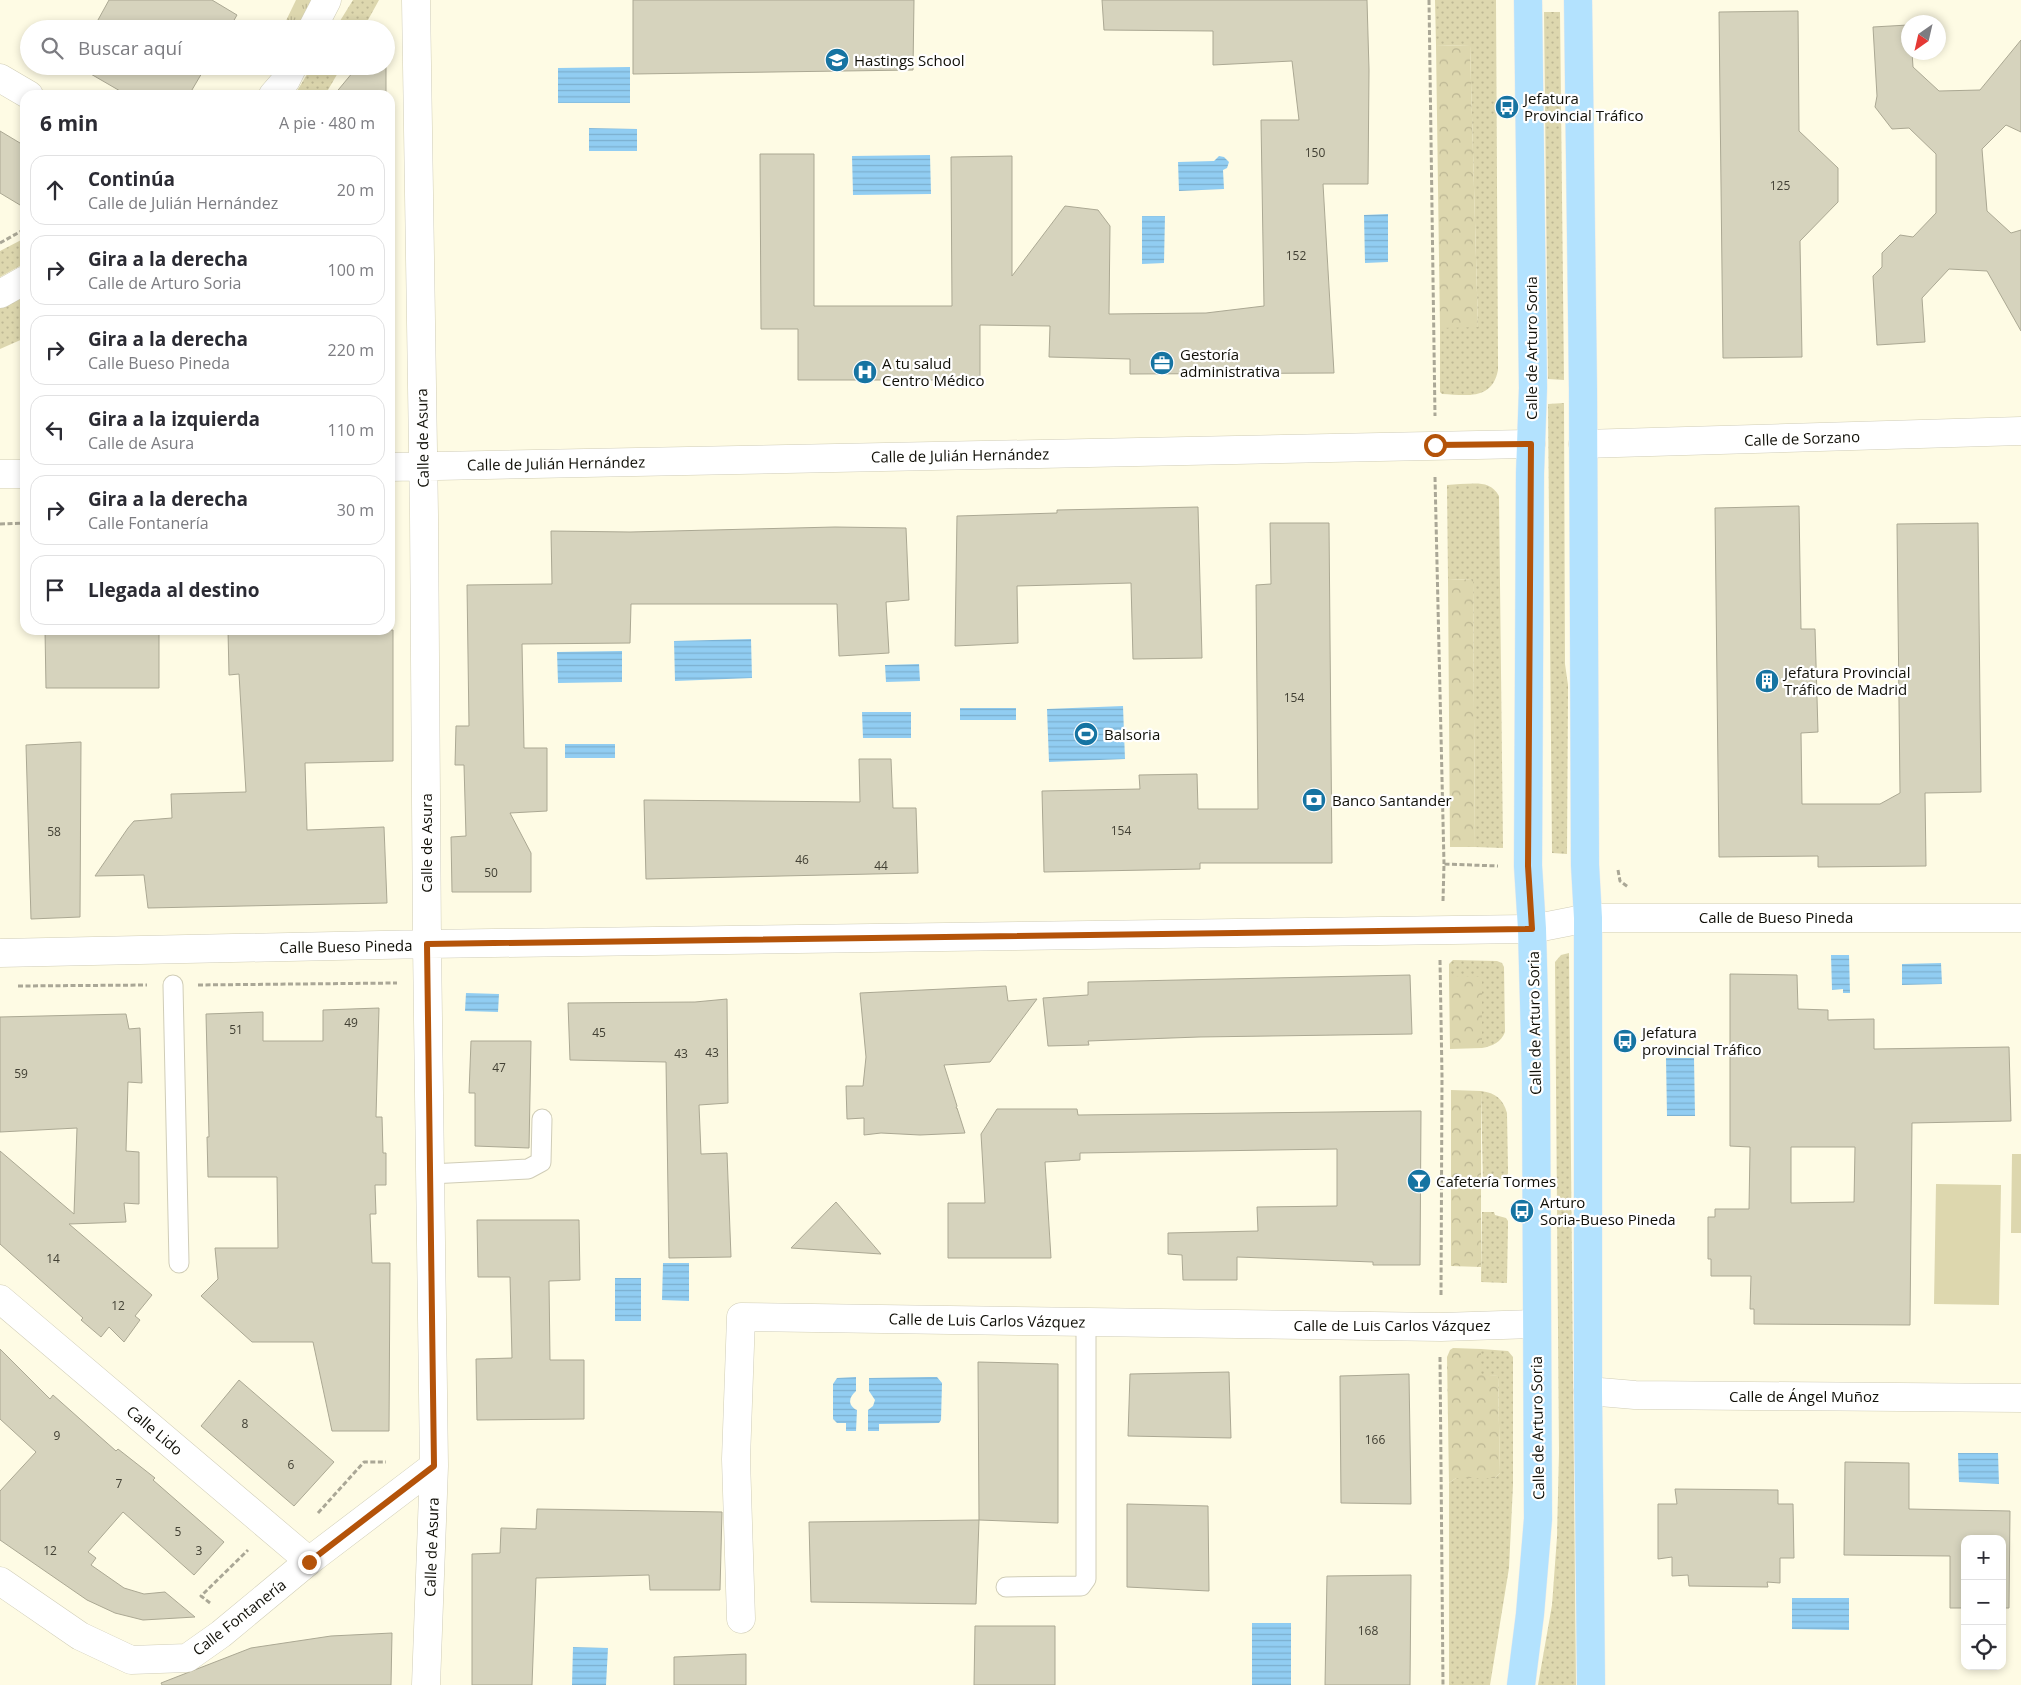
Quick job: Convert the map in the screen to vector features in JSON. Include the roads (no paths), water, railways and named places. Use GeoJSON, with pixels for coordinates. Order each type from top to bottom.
{"type":"FeatureCollection","features":[{"type":"Feature","properties":{"kind":"main road","name":"Calle de Arturo Soria"},"geometry":{"type":"LineString","coordinates":[[1520,1685],[1530,1614],[1538,1519],[1536,1075],[1532,929],[1528,866],[1533,388],[1528,0]]}},
{"type":"Feature","properties":{"kind":"main road"},"geometry":{"type":"LineString","coordinates":[[1578,0],[1585,865],[1588,918],[1588,1391],[1591,1685]]}},
{"type":"Feature","properties":{"kind":"street"},"geometry":{"type":"LineString","coordinates":[[317,20],[327,0]]}},
{"type":"Feature","properties":{"kind":"street","name":"Calle de Asura"},"geometry":{"type":"LineString","coordinates":[[416,0],[434,1466],[426,1685]]}},
{"type":"Feature","properties":{"kind":"street"},"geometry":{"type":"LineString","coordinates":[[0,78],[20,90]]}},
{"type":"Feature","properties":{"kind":"street"},"geometry":{"type":"LineString","coordinates":[[0,294],[20,283]]}},
{"type":"Feature","properties":{"kind":"street","name":"Calle de Sorzano"},"geometry":{"type":"LineString","coordinates":[[1583,444],[2021,431]]}},
{"type":"Feature","properties":{"kind":"street","name":"Calle de Julián Hernández"},"geometry":{"type":"LineString","coordinates":[[395,467],[1531,444]]}},
{"type":"Feature","properties":{"kind":"street"},"geometry":{"type":"LineString","coordinates":[[0,474],[20,474]]}},
{"type":"Feature","properties":{"kind":"street","name":"Calle de Bueso Pineda"},"geometry":{"type":"LineString","coordinates":[[1532,929],[1588,918],[2021,918]]}},
{"type":"Feature","properties":{"kind":"street","name":"Calle Bueso Pineda"},"geometry":{"type":"LineString","coordinates":[[0,953],[427,944],[1532,929]]}},
{"type":"Feature","properties":{"kind":"street","name":"Calle Lido"},"geometry":{"type":"LineString","coordinates":[[0,1299],[309,1562]]}},
{"type":"Feature","properties":{"kind":"street","name":"Calle de Luis Carlos Vázquez"},"geometry":{"type":"LineString","coordinates":[[741,1619],[736,1459],[741,1317],[1441,1326],[1536,1324]]}},
{"type":"Feature","properties":{"kind":"street","name":"Calle de Ángel Muñoz"},"geometry":{"type":"LineString","coordinates":[[1588,1391],[1634,1395],[2021,1398]]}},
{"type":"Feature","properties":{"kind":"street","name":"Calle Fontanería"},"geometry":{"type":"LineString","coordinates":[[0,1581],[80,1636],[131,1660],[186,1658],[221,1634],[309,1562],[434,1466]]}},
{"type":"Feature","properties":{"kind":"lane"},"geometry":{"type":"LineString","coordinates":[[173,985],[178,1263]]}},
{"type":"Feature","properties":{"kind":"lane"},"geometry":{"type":"LineString","coordinates":[[430,1174],[528,1169],[542,1162],[542,1119]]}},
{"type":"Feature","properties":{"kind":"lane"},"geometry":{"type":"LineString","coordinates":[[1006,1587],[1081,1586],[1086,1579],[1086,1322]]}},
{"type":"Feature","properties":{"kind":"water"},"geometry":{"type":"Polygon","coordinates":[[[630,67],[630,103],[558,103],[558,68],[630,67]]]}},
{"type":"Feature","properties":{"kind":"water"},"geometry":{"type":"Polygon","coordinates":[[[589,128],[637,129],[637,151],[589,151],[589,128]]]}},
{"type":"Feature","properties":{"kind":"water"},"geometry":{"type":"Polygon","coordinates":[[[930,155],[931,194],[853,195],[852,156],[930,155]]]}},
{"type":"Feature","properties":{"kind":"water"},"geometry":{"type":"Polygon","coordinates":[[[1219,156],[1224,157],[1229,162],[1227,168],[1223,170],[1224,189],[1179,191],[1178,162],[1214,161],[1219,156]]]}},
{"type":"Feature","properties":{"kind":"water"},"geometry":{"type":"Polygon","coordinates":[[[1388,214],[1388,262],[1365,263],[1364,215],[1388,214]]]}},
{"type":"Feature","properties":{"kind":"water"},"geometry":{"type":"Polygon","coordinates":[[[1142,216],[1165,216],[1164,263],[1142,264],[1142,216]]]}},
{"type":"Feature","properties":{"kind":"water"},"geometry":{"type":"Polygon","coordinates":[[[751,639],[752,678],[675,681],[674,641],[751,639]]]}},
{"type":"Feature","properties":{"kind":"water"},"geometry":{"type":"Polygon","coordinates":[[[622,651],[622,682],[558,683],[557,652],[622,651]]]}},
{"type":"Feature","properties":{"kind":"water"},"geometry":{"type":"Polygon","coordinates":[[[919,664],[920,681],[886,682],[885,665],[919,664]]]}},
{"type":"Feature","properties":{"kind":"water","name":"Balsoria"},"geometry":{"type":"Polygon","coordinates":[[[1123,706],[1125,759],[1049,762],[1047,709],[1123,706]]]}},
{"type":"Feature","properties":{"kind":"water"},"geometry":{"type":"Polygon","coordinates":[[[960,708],[1016,708],[1016,720],[960,720],[960,708]]]}},
{"type":"Feature","properties":{"kind":"water"},"geometry":{"type":"Polygon","coordinates":[[[862,712],[911,712],[911,738],[863,738],[862,712]]]}},
{"type":"Feature","properties":{"kind":"water"},"geometry":{"type":"Polygon","coordinates":[[[565,744],[615,744],[615,758],[565,758],[565,744]]]}},
{"type":"Feature","properties":{"kind":"water"},"geometry":{"type":"Polygon","coordinates":[[[1831,955],[1849,955],[1850,993],[1843,993],[1843,989],[1832,990],[1831,955]]]}},
{"type":"Feature","properties":{"kind":"water"},"geometry":{"type":"Polygon","coordinates":[[[1941,963],[1942,984],[1902,985],[1902,964],[1941,963]]]}},
{"type":"Feature","properties":{"kind":"water"},"geometry":{"type":"Polygon","coordinates":[[[466,993],[499,994],[498,1012],[465,1011],[466,993]]]}},
{"type":"Feature","properties":{"kind":"water"},"geometry":{"type":"Polygon","coordinates":[[[1666,1058],[1694,1058],[1695,1116],[1667,1116],[1666,1058]]]}},
{"type":"Feature","properties":{"kind":"water"},"geometry":{"type":"Polygon","coordinates":[[[663,1263],[689,1263],[689,1301],[662,1300],[663,1263]]]}},
{"type":"Feature","properties":{"kind":"water"},"geometry":{"type":"Polygon","coordinates":[[[615,1278],[641,1278],[641,1321],[615,1321],[615,1278]]]}},
{"type":"Feature","properties":{"kind":"water"},"geometry":{"type":"Polygon","coordinates":[[[856,1377],[856,1391],[850,1403],[857,1410],[856,1431],[846,1431],[846,1423],[837,1423],[833,1419],[833,1384],[837,1378],[856,1377]]]}},
{"type":"Feature","properties":{"kind":"water"},"geometry":{"type":"Polygon","coordinates":[[[937,1377],[942,1383],[941,1420],[939,1423],[879,1424],[879,1431],[868,1431],[868,1410],[873,1406],[875,1400],[869,1391],[869,1378],[937,1377]]]}},
{"type":"Feature","properties":{"kind":"water"},"geometry":{"type":"Polygon","coordinates":[[[1958,1453],[1998,1453],[1999,1484],[1959,1482],[1958,1453]]]}},
{"type":"Feature","properties":{"kind":"water"},"geometry":{"type":"Polygon","coordinates":[[[1792,1598],[1849,1598],[1849,1630],[1792,1629],[1792,1598]]]}},
{"type":"Feature","properties":{"kind":"water"},"geometry":{"type":"Polygon","coordinates":[[[1252,1623],[1291,1623],[1291,1685],[1252,1685],[1252,1623]]]}},
{"type":"Feature","properties":{"kind":"water"},"geometry":{"type":"Polygon","coordinates":[[[573,1647],[608,1648],[606,1685],[572,1685],[573,1647]]]}},
{"type":"Feature","properties":{"kind":"place","name":"Hastings School"},"geometry":{"type":"Point","coordinates":[837,60]}},
{"type":"Feature","properties":{"kind":"place","name":"Jefatura Provincial Tráfico"},"geometry":{"type":"Point","coordinates":[1507,107]}},
{"type":"Feature","properties":{"kind":"place","name":"Gestoría administrativa"},"geometry":{"type":"Point","coordinates":[1162,363]}},
{"type":"Feature","properties":{"kind":"place","name":"A tu salud Centro Médico"},"geometry":{"type":"Point","coordinates":[865,372]}},
{"type":"Feature","properties":{"kind":"place","name":"Jefatura Provincial Tráfico de Madrid"},"geometry":{"type":"Point","coordinates":[1767,681]}},
{"type":"Feature","properties":{"kind":"place","name":"Balsoria"},"geometry":{"type":"Point","coordinates":[1086,734]}},
{"type":"Feature","properties":{"kind":"place","name":"Banco Santander"},"geometry":{"type":"Point","coordinates":[1314,800]}},
{"type":"Feature","properties":{"kind":"place","name":"Jefatura provincial Tráfico"},"geometry":{"type":"Point","coordinates":[1625,1041]}},
{"type":"Feature","properties":{"kind":"place","name":"Cafetería Tormes"},"geometry":{"type":"Point","coordinates":[1419,1181]}},
{"type":"Feature","properties":{"kind":"place","name":"Arturo Soria-Bueso Pineda"},"geometry":{"type":"Point","coordinates":[1522,1211]}}]}
